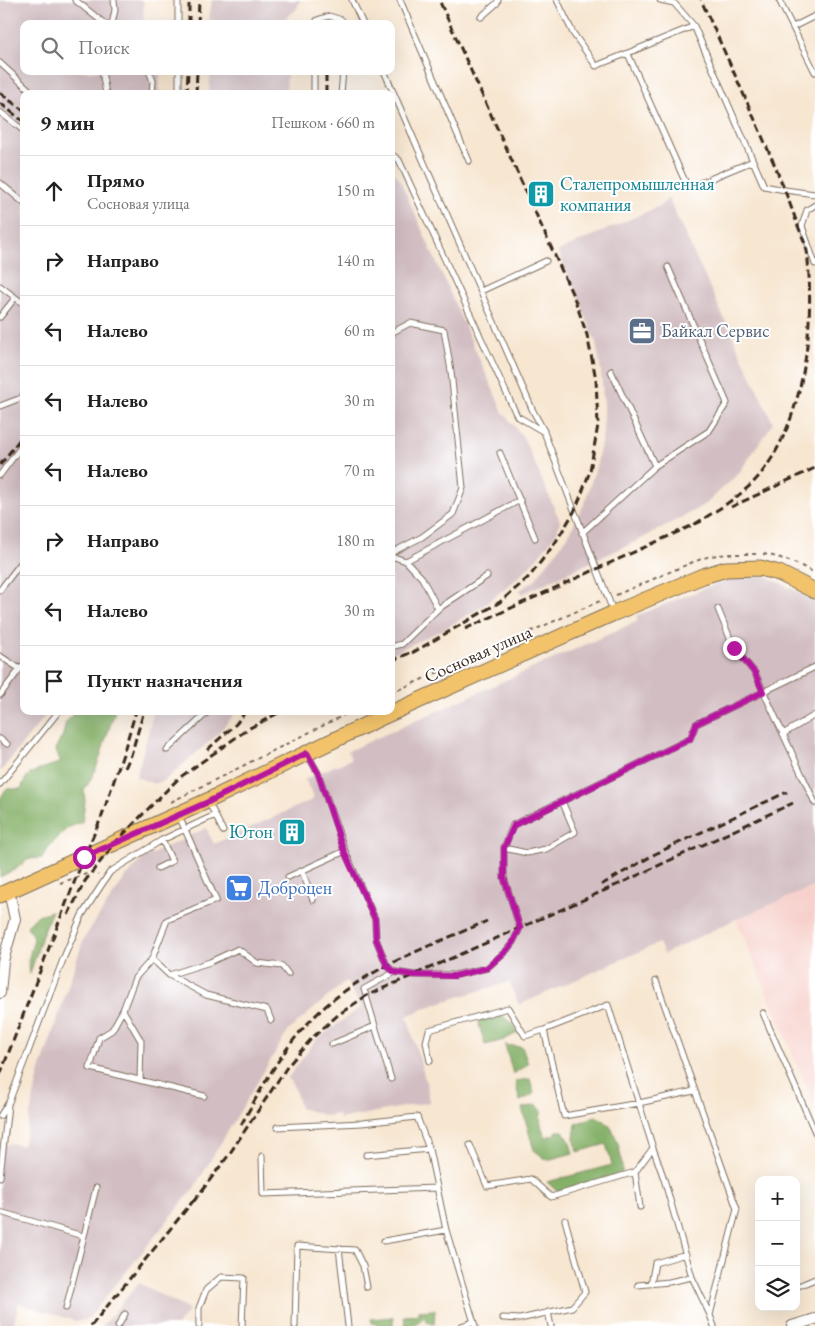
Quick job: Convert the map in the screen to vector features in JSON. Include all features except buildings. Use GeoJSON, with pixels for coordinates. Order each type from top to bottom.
{"type":"FeatureCollection","features":[{"type":"Feature","properties":{"kind":"main road","name":"Сосновая улица"},"geometry":{"type":"LineString","coordinates":[[395,708],[694,579],[726,569],[770,570],[815,591]]}},
{"type":"Feature","properties":{"kind":"main road","name":"Сосновая улица"},"geometry":{"type":"LineString","coordinates":[[5,893],[208,802],[379,715]]}},
{"type":"Feature","properties":{"kind":"street"},"geometry":{"type":"LineString","coordinates":[[0,993],[1,961],[15,918],[5,893]]}},
{"type":"Feature","properties":{"kind":"street"},"geometry":{"type":"LineString","coordinates":[[792,1326],[811,1322]]}},
{"type":"Feature","properties":{"kind":"lane"},"geometry":{"type":"LineString","coordinates":[[75,0],[100,20]]}},
{"type":"Feature","properties":{"kind":"lane"},"geometry":{"type":"LineString","coordinates":[[113,20],[115,10],[114,0]]}},
{"type":"Feature","properties":{"kind":"lane"},"geometry":{"type":"LineString","coordinates":[[178,0],[178,20]]}},
{"type":"Feature","properties":{"kind":"lane"},"geometry":{"type":"LineString","coordinates":[[352,0],[361,20]]}},
{"type":"Feature","properties":{"kind":"lane"},"geometry":{"type":"LineString","coordinates":[[400,0],[469,161]]}},
{"type":"Feature","properties":{"kind":"lane"},"geometry":{"type":"LineString","coordinates":[[481,17],[498,0]]}},
{"type":"Feature","properties":{"kind":"lane"},"geometry":{"type":"LineString","coordinates":[[557,0],[573,33],[596,66],[694,26]]}},
{"type":"Feature","properties":{"kind":"lane"},"geometry":{"type":"LineString","coordinates":[[660,0],[674,3],[694,26],[764,186],[815,194]]}},
{"type":"Feature","properties":{"kind":"lane"},"geometry":{"type":"LineString","coordinates":[[779,0],[815,72]]}},
{"type":"Feature","properties":{"kind":"lane"},"geometry":{"type":"LineString","coordinates":[[317,20],[329,16],[342,20]]}},
{"type":"Feature","properties":{"kind":"lane"},"geometry":{"type":"LineString","coordinates":[[793,27],[815,16]]}},
{"type":"Feature","properties":{"kind":"lane"},"geometry":{"type":"LineString","coordinates":[[628,54],[688,188],[753,161]]}},
{"type":"Feature","properties":{"kind":"lane"},"geometry":{"type":"LineString","coordinates":[[0,63],[30,90]]}},
{"type":"Feature","properties":{"kind":"lane"},"geometry":{"type":"LineString","coordinates":[[103,75],[105,90]]}},
{"type":"Feature","properties":{"kind":"lane"},"geometry":{"type":"LineString","coordinates":[[150,75],[152,90]]}},
{"type":"Feature","properties":{"kind":"lane"},"geometry":{"type":"LineString","coordinates":[[179,75],[179,90]]}},
{"type":"Feature","properties":{"kind":"lane"},"geometry":{"type":"LineString","coordinates":[[314,75],[314,90]]}},
{"type":"Feature","properties":{"kind":"lane"},"geometry":{"type":"LineString","coordinates":[[341,90],[343,75]]}},
{"type":"Feature","properties":{"kind":"lane"},"geometry":{"type":"LineString","coordinates":[[386,75],[392,90]]}},
{"type":"Feature","properties":{"kind":"lane"},"geometry":{"type":"LineString","coordinates":[[395,96],[544,432],[614,613]]}},
{"type":"Feature","properties":{"kind":"lane"},"geometry":{"type":"LineString","coordinates":[[0,112],[20,128]]}},
{"type":"Feature","properties":{"kind":"lane"},"geometry":{"type":"LineString","coordinates":[[395,157],[399,160],[517,416],[544,432]]}},
{"type":"Feature","properties":{"kind":"lane"},"geometry":{"type":"LineString","coordinates":[[0,183],[20,200]]}},
{"type":"Feature","properties":{"kind":"lane"},"geometry":{"type":"LineString","coordinates":[[815,206],[806,210],[802,226],[815,264]]}},
{"type":"Feature","properties":{"kind":"lane"},"geometry":{"type":"LineString","coordinates":[[480,291],[546,261]]}},
{"type":"Feature","properties":{"kind":"lane"},"geometry":{"type":"LineString","coordinates":[[582,533],[655,466],[709,431],[728,403],[668,267]]}},
{"type":"Feature","properties":{"kind":"lane"},"geometry":{"type":"LineString","coordinates":[[0,286],[20,301]]}},
{"type":"Feature","properties":{"kind":"lane"},"geometry":{"type":"LineString","coordinates":[[0,317],[15,298]]}},
{"type":"Feature","properties":{"kind":"lane"},"geometry":{"type":"LineString","coordinates":[[395,330],[410,323],[444,330],[452,372],[463,488],[453,514],[422,537],[395,553]]}},
{"type":"Feature","properties":{"kind":"lane"},"geometry":{"type":"LineString","coordinates":[[611,371],[655,466]]}},
{"type":"Feature","properties":{"kind":"lane"},"geometry":{"type":"LineString","coordinates":[[0,406],[20,398]]}},
{"type":"Feature","properties":{"kind":"lane"},"geometry":{"type":"LineString","coordinates":[[0,475],[20,448]]}},
{"type":"Feature","properties":{"kind":"lane"},"geometry":{"type":"LineString","coordinates":[[500,453],[535,538]]}},
{"type":"Feature","properties":{"kind":"lane"},"geometry":{"type":"LineString","coordinates":[[406,561],[520,500]]}},
{"type":"Feature","properties":{"kind":"lane"},"geometry":{"type":"LineString","coordinates":[[395,557],[406,561],[422,578],[438,609]]}},
{"type":"Feature","properties":{"kind":"lane"},"geometry":{"type":"LineString","coordinates":[[0,590],[20,564]]}},
{"type":"Feature","properties":{"kind":"lane"},"geometry":{"type":"LineString","coordinates":[[395,647],[402,644],[438,609],[487,576]]}},
{"type":"Feature","properties":{"kind":"lane"},"geometry":{"type":"LineString","coordinates":[[718,609],[734,648],[755,673],[815,803]]}},
{"type":"Feature","properties":{"kind":"lane"},"geometry":{"type":"LineString","coordinates":[[0,656],[20,666]]}},
{"type":"Feature","properties":{"kind":"lane"},"geometry":{"type":"LineString","coordinates":[[307,753],[318,773],[344,851],[375,919],[376,939],[387,966],[394,972],[414,975],[454,976],[487,968],[507,950],[520,928],[504,878],[504,848],[514,825],[690,739],[696,724],[815,667]]}},
{"type":"Feature","properties":{"kind":"lane"},"geometry":{"type":"LineString","coordinates":[[0,695],[20,670]]}},
{"type":"Feature","properties":{"kind":"lane"},"geometry":{"type":"LineString","coordinates":[[0,784],[56,715]]}},
{"type":"Feature","properties":{"kind":"lane"},"geometry":{"type":"LineString","coordinates":[[167,750],[204,715]]}},
{"type":"Feature","properties":{"kind":"lane"},"geometry":{"type":"LineString","coordinates":[[782,734],[815,715]]}},
{"type":"Feature","properties":{"kind":"lane"},"geometry":{"type":"LineString","coordinates":[[0,738],[7,744]]}},
{"type":"Feature","properties":{"kind":"lane"},"geometry":{"type":"LineString","coordinates":[[504,848],[527,853],[546,850],[575,832],[562,801]]}},
{"type":"Feature","properties":{"kind":"lane"},"geometry":{"type":"LineString","coordinates":[[208,802],[223,831]]}},
{"type":"Feature","properties":{"kind":"lane"},"geometry":{"type":"LineString","coordinates":[[178,815],[216,900],[167,920],[152,959],[134,978],[123,1010],[112,1030],[99,1038],[90,1068],[204,1096]]}},
{"type":"Feature","properties":{"kind":"lane"},"geometry":{"type":"LineString","coordinates":[[0,1116],[9,1102],[82,915],[110,872],[162,840],[215,815]]}},
{"type":"Feature","properties":{"kind":"lane"},"geometry":{"type":"LineString","coordinates":[[158,868],[172,860],[162,840]]}},
{"type":"Feature","properties":{"kind":"lane"},"geometry":{"type":"LineString","coordinates":[[288,877],[344,851]]}},
{"type":"Feature","properties":{"kind":"lane"},"geometry":{"type":"LineString","coordinates":[[302,871],[313,900]]}},
{"type":"Feature","properties":{"kind":"lane"},"geometry":{"type":"LineString","coordinates":[[169,975],[210,962],[238,949],[257,963],[282,966],[288,974]]}},
{"type":"Feature","properties":{"kind":"lane"},"geometry":{"type":"LineString","coordinates":[[152,959],[169,975],[206,995],[267,1010],[271,1020]]}},
{"type":"Feature","properties":{"kind":"lane"},"geometry":{"type":"LineString","coordinates":[[391,1079],[364,989],[394,972]]}},
{"type":"Feature","properties":{"kind":"lane"},"geometry":{"type":"LineString","coordinates":[[656,981],[737,1209],[710,1315]]}},
{"type":"Feature","properties":{"kind":"lane"},"geometry":{"type":"LineString","coordinates":[[430,1061],[426,1042],[429,1030],[508,1008],[525,1036],[608,1005],[664,1179],[692,1277],[714,1326]]}},
{"type":"Feature","properties":{"kind":"lane"},"geometry":{"type":"LineString","coordinates":[[123,1010],[141,1041],[140,1080]]}},
{"type":"Feature","properties":{"kind":"lane"},"geometry":{"type":"LineString","coordinates":[[763,1013],[815,1132]]}},
{"type":"Feature","properties":{"kind":"lane"},"geometry":{"type":"LineString","coordinates":[[332,1044],[375,1026]]}},
{"type":"Feature","properties":{"kind":"lane"},"geometry":{"type":"LineString","coordinates":[[544,1030],[564,1116],[639,1104],[694,1091]]}},
{"type":"Feature","properties":{"kind":"lane"},"geometry":{"type":"LineString","coordinates":[[0,1177],[9,1102]]}},
{"type":"Feature","properties":{"kind":"lane"},"geometry":{"type":"LineString","coordinates":[[277,1127],[417,1118],[429,1149],[446,1230],[474,1324],[461,1326]]}},
{"type":"Feature","properties":{"kind":"lane"},"geometry":{"type":"LineString","coordinates":[[470,1145],[487,1186],[531,1179],[551,1197],[635,1172],[653,1148]]}},
{"type":"Feature","properties":{"kind":"lane"},"geometry":{"type":"LineString","coordinates":[[366,1155],[429,1149]]}},
{"type":"Feature","properties":{"kind":"lane"},"geometry":{"type":"LineString","coordinates":[[262,1156],[263,1194],[437,1188]]}},
{"type":"Feature","properties":{"kind":"lane"},"geometry":{"type":"LineString","coordinates":[[635,1172],[640,1207]]}},
{"type":"Feature","properties":{"kind":"lane"},"geometry":{"type":"LineString","coordinates":[[66,1308],[96,1188]]}},
{"type":"Feature","properties":{"kind":"lane"},"geometry":{"type":"LineString","coordinates":[[0,1212],[83,1236]]}},
{"type":"Feature","properties":{"kind":"lane"},"geometry":{"type":"LineString","coordinates":[[503,1318],[520,1318],[572,1306],[585,1292],[565,1220]]}},
{"type":"Feature","properties":{"kind":"lane"},"geometry":{"type":"LineString","coordinates":[[384,1241],[446,1230]]}},
{"type":"Feature","properties":{"kind":"lane"},"geometry":{"type":"LineString","coordinates":[[295,1326],[297,1246],[355,1250],[363,1266],[367,1287]]}},
{"type":"Feature","properties":{"kind":"lane"},"geometry":{"type":"LineString","coordinates":[[339,1248],[348,1326]]}},
{"type":"Feature","properties":{"kind":"lane"},"geometry":{"type":"LineString","coordinates":[[651,1284],[655,1263],[686,1254]]}},
{"type":"Feature","properties":{"kind":"lane"},"geometry":{"type":"LineString","coordinates":[[199,1326],[200,1308],[206,1290],[221,1277],[244,1278],[242,1326]]}},
{"type":"Feature","properties":{"kind":"lane"},"geometry":{"type":"LineString","coordinates":[[638,1285],[669,1282],[692,1277]]}},
{"type":"Feature","properties":{"kind":"lane"},"geometry":{"type":"LineString","coordinates":[[800,1285],[815,1279]]}},
{"type":"Feature","properties":{"kind":"lane"},"geometry":{"type":"LineString","coordinates":[[548,1312],[551,1326]]}},
{"type":"Feature","properties":{"kind":"lane"},"geometry":{"type":"LineString","coordinates":[[118,1326],[125,1314]]}},
{"type":"Feature","properties":{"kind":"shaded area"},"geometry":{"type":"Polygon","coordinates":[[[0,0],[143,0],[144,20],[20,20],[20,75],[160,75],[159,90],[20,90],[20,715],[46,715],[0,772],[0,0]]]}},
{"type":"Feature","properties":{"kind":"shaded area"},"geometry":{"type":"Polygon","coordinates":[[[212,0],[300,0],[296,10],[283,20],[209,20],[212,0]]]}},
{"type":"Feature","properties":{"kind":"shaded area"},"geometry":{"type":"Polygon","coordinates":[[[211,75],[287,75],[286,90],[209,90],[211,75]]]}},
{"type":"Feature","properties":{"kind":"shaded area"},"geometry":{"type":"Polygon","coordinates":[[[395,174],[399,178],[503,412],[523,437],[560,521],[557,532],[538,557],[519,577],[480,608],[444,629],[395,652],[395,174]]]}},
{"type":"Feature","properties":{"kind":"shaded area"},"geometry":{"type":"Polygon","coordinates":[[[668,198],[773,423],[739,473],[706,504],[637,541],[522,594],[520,590],[534,581],[568,536],[585,502],[597,463],[603,433],[604,407],[596,343],[558,251],[660,206],[668,198]]]}},
{"type":"Feature","properties":{"kind":"shaded area"},"geometry":{"type":"Polygon","coordinates":[[[736,576],[766,576],[815,600],[815,886],[736,919],[664,954],[659,943],[519,1005],[509,982],[435,1004],[407,1016],[430,1102],[339,1119],[338,1114],[327,1116],[300,1108],[295,1089],[288,1078],[316,1040],[361,1007],[346,981],[288,1031],[194,1188],[87,1320],[75,1321],[19,1303],[13,1326],[0,1326],[0,1143],[23,1146],[39,1074],[84,938],[125,878],[144,858],[206,828],[214,844],[314,799],[305,779],[351,759],[348,751],[638,621],[636,616],[736,576]]]}},
{"type":"Feature","properties":{"kind":"shaded area"},"geometry":{"type":"Polygon","coordinates":[[[153,715],[234,715],[215,737],[165,780],[154,784],[136,777],[153,715]]]}},
{"type":"Feature","properties":{"kind":"shaded area"},"geometry":{"type":"Polygon","coordinates":[[[815,886],[815,1107],[736,919],[815,886]]]}},
{"type":"Feature","properties":{"kind":"shaded area"},"geometry":{"type":"Polygon","coordinates":[[[139,1283],[189,1310],[177,1326],[102,1326],[139,1283]]]}},
{"type":"Feature","properties":{"kind":"green space"},"geometry":{"type":"Polygon","coordinates":[[[73,715],[114,715],[92,778],[84,790],[85,802],[82,822],[67,828],[42,858],[29,859],[16,869],[0,877],[0,799],[6,789],[21,789],[26,778],[33,772],[61,762],[55,749],[63,735],[66,722],[73,715]]]}},
{"type":"Feature","properties":{"kind":"green space"},"geometry":{"type":"Polygon","coordinates":[[[52,911],[44,929],[30,974],[28,961],[34,939],[27,926],[38,915],[52,911]]]}},
{"type":"Feature","properties":{"kind":"green space"},"geometry":{"type":"Polygon","coordinates":[[[501,1015],[513,1024],[517,1033],[504,1040],[485,1045],[478,1021],[501,1015]]]}},
{"type":"Feature","properties":{"kind":"green space"},"geometry":{"type":"Polygon","coordinates":[[[505,1045],[522,1047],[528,1064],[513,1074],[505,1045]]]}},
{"type":"Feature","properties":{"kind":"green space"},"geometry":{"type":"Polygon","coordinates":[[[530,1079],[534,1094],[520,1101],[515,1081],[530,1079]]]}},
{"type":"Feature","properties":{"kind":"green space"},"geometry":{"type":"Polygon","coordinates":[[[537,1105],[542,1111],[540,1121],[545,1137],[554,1135],[557,1131],[563,1131],[569,1140],[573,1153],[547,1160],[534,1150],[522,1108],[537,1105]]]}},
{"type":"Feature","properties":{"kind":"green space"},"geometry":{"type":"Polygon","coordinates":[[[596,1116],[607,1123],[614,1133],[620,1153],[622,1173],[558,1192],[547,1182],[612,1165],[606,1144],[578,1152],[574,1138],[576,1124],[596,1116]]]}},
{"type":"Feature","properties":{"kind":"green space"},"geometry":{"type":"Polygon","coordinates":[[[435,1310],[434,1324],[427,1322],[424,1317],[412,1325],[407,1326],[405,1324],[404,1316],[418,1315],[418,1311],[435,1310]]]}},
{"type":"Feature","properties":{"kind":"green space"},"geometry":{"type":"Polygon","coordinates":[[[393,1317],[393,1325],[395,1326],[382,1326],[372,1323],[371,1319],[393,1317]]]}},
{"type":"Feature","properties":{"kind":"railway"},"geometry":{"type":"LineString","coordinates":[[189,0],[189,20]]}},
{"type":"Feature","properties":{"kind":"railway"},"geometry":{"type":"LineString","coordinates":[[198,20],[199,0]]}},
{"type":"Feature","properties":{"kind":"railway"},"geometry":{"type":"LineString","coordinates":[[412,653],[500,602],[530,576],[555,543],[574,512],[590,471],[598,425],[596,379],[587,335],[575,300],[439,0]]}},
{"type":"Feature","properties":{"kind":"railway"},"geometry":{"type":"LineString","coordinates":[[695,524],[745,490],[759,476],[775,453],[797,399],[804,369],[809,309],[807,251],[804,241],[775,166],[701,0]]}},
{"type":"Feature","properties":{"kind":"railway"},"geometry":{"type":"LineString","coordinates":[[187,90],[188,75]]}},
{"type":"Feature","properties":{"kind":"railway"},"geometry":{"type":"LineString","coordinates":[[196,90],[197,75]]}},
{"type":"Feature","properties":{"kind":"railway"},"geometry":{"type":"LineString","coordinates":[[326,75],[326,90]]}},
{"type":"Feature","properties":{"kind":"railway"},"geometry":{"type":"LineString","coordinates":[[0,93],[20,108]]}},
{"type":"Feature","properties":{"kind":"railway"},"geometry":{"type":"LineString","coordinates":[[0,103],[20,119]]}},
{"type":"Feature","properties":{"kind":"railway"},"geometry":{"type":"LineString","coordinates":[[0,465],[20,439]]}},
{"type":"Feature","properties":{"kind":"railway"},"geometry":{"type":"LineString","coordinates":[[731,507],[815,468]]}},
{"type":"Feature","properties":{"kind":"railway"},"geometry":{"type":"LineString","coordinates":[[465,629],[702,521]]}},
{"type":"Feature","properties":{"kind":"railway"},"geometry":{"type":"LineString","coordinates":[[395,659],[417,650]]}},
{"type":"Feature","properties":{"kind":"railway"},"geometry":{"type":"LineString","coordinates":[[0,1075],[84,857],[102,816],[135,715]]}},
{"type":"Feature","properties":{"kind":"railway"},"geometry":{"type":"LineString","coordinates":[[125,768],[131,755],[143,715]]}},
{"type":"Feature","properties":{"kind":"railway"},"geometry":{"type":"LineString","coordinates":[[207,750],[236,724],[243,715]]}},
{"type":"Feature","properties":{"kind":"railway"},"geometry":{"type":"LineString","coordinates":[[68,915],[85,881],[115,843],[179,778],[248,729],[274,715]]}},
{"type":"Feature","properties":{"kind":"railway"},"geometry":{"type":"LineString","coordinates":[[601,885],[655,854],[787,792]]}},
{"type":"Feature","properties":{"kind":"railway"},"geometry":{"type":"LineString","coordinates":[[194,1201],[228,1156],[287,1067],[312,1038],[338,1015],[366,996],[619,884],[793,803]]}},
{"type":"Feature","properties":{"kind":"railway"},"geometry":{"type":"LineString","coordinates":[[241,1125],[272,1071],[290,1045],[310,1021],[329,1003],[349,988],[393,962],[487,921]]}},
{"type":"Feature","properties":{"kind":"railway"},"geometry":{"type":"LineString","coordinates":[[91,1326],[198,1195]]}},
{"type":"Feature","properties":{"kind":"place","name":"Сталепромышленная компания"},"geometry":{"type":"Point","coordinates":[541,194]}},
{"type":"Feature","properties":{"kind":"place","name":"Байкал Сервис"},"geometry":{"type":"Point","coordinates":[642,331]}},
{"type":"Feature","properties":{"kind":"place","name":"Ютон"},"geometry":{"type":"Point","coordinates":[292,832]}},
{"type":"Feature","properties":{"kind":"place","name":"Доброцен"},"geometry":{"type":"Point","coordinates":[239,888]}},
{"type":"Feature","properties":{"kind":"route"},"geometry":{"type":"LineString","coordinates":[[84,857],[208,802],[307,753],[318,773],[344,851],[375,919],[376,939],[387,966],[394,972],[414,975],[454,976],[487,968],[507,950],[520,928],[504,878],[504,848],[514,825],[690,739],[696,724],[763,692],[755,673],[734,648]]}}]}
